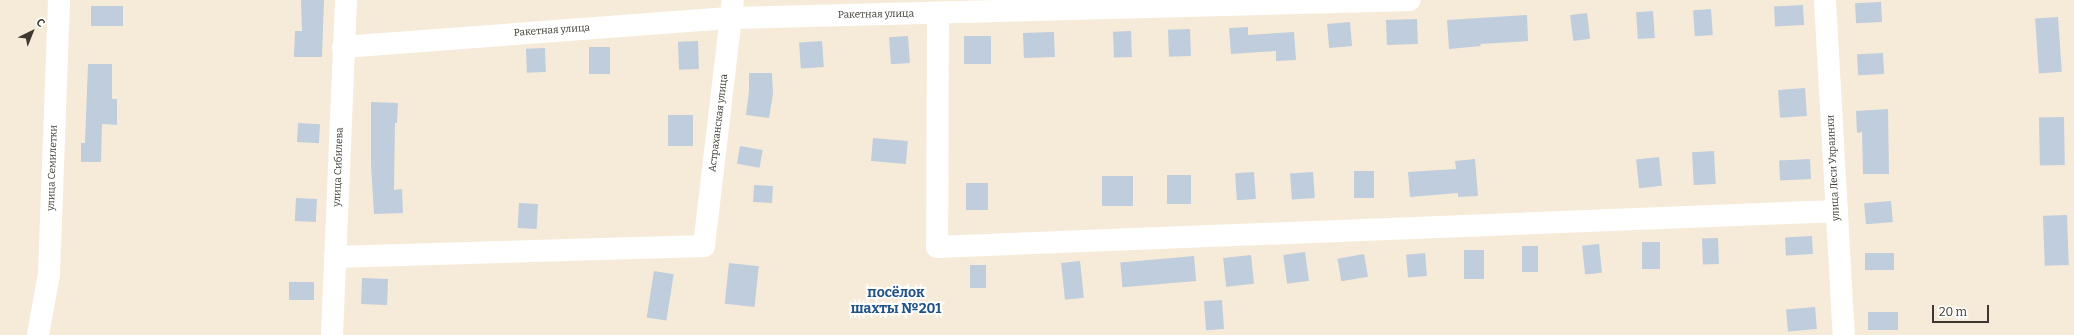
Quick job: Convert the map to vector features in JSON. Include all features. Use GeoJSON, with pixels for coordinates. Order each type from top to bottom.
{"type":"FeatureCollection","features":[{"type":"Feature","properties":{"kind":"street","name":"улица Семилетки"},"geometry":{"type":"LineString","coordinates":[[38,335],[49,274],[59,0]]}},
{"type":"Feature","properties":{"kind":"street","name":"улица Сибилева"},"geometry":{"type":"LineString","coordinates":[[332,335],[346,0]]}},
{"type":"Feature","properties":{"kind":"street","name":"Ракетная улица"},"geometry":{"type":"LineString","coordinates":[[343,47],[733,9],[938,14],[1410,0]]}},
{"type":"Feature","properties":{"kind":"street","name":"улица Леси Украинки"},"geometry":{"type":"LineString","coordinates":[[1825,0],[1844,335]]}},
{"type":"Feature","properties":{"kind":"street","name":"Астраханская улица"},"geometry":{"type":"LineString","coordinates":[[336,257],[704,246],[733,9]]}},
{"type":"Feature","properties":{"kind":"street"},"geometry":{"type":"LineString","coordinates":[[938,14],[937,247],[1837,211]]}},
{"type":"Feature","properties":{"kind":"building"},"geometry":{"type":"Polygon","coordinates":[[[301,0],[324,0],[322,57],[294,57],[295,31],[302,31],[301,0]]]}},
{"type":"Feature","properties":{"kind":"building"},"geometry":{"type":"Polygon","coordinates":[[[1881,2],[1882,22],[1856,23],[1855,3],[1881,2]]]}},
{"type":"Feature","properties":{"kind":"building"},"geometry":{"type":"Polygon","coordinates":[[[1803,5],[1804,25],[1775,26],[1774,7],[1803,5]]]}},
{"type":"Feature","properties":{"kind":"building"},"geometry":{"type":"Polygon","coordinates":[[[91,6],[123,6],[123,26],[91,26],[91,6]]]}},
{"type":"Feature","properties":{"kind":"building"},"geometry":{"type":"Polygon","coordinates":[[[1711,9],[1713,35],[1695,36],[1693,10],[1711,9]]]}},
{"type":"Feature","properties":{"kind":"building"},"geometry":{"type":"Polygon","coordinates":[[[1653,11],[1655,38],[1638,39],[1636,12],[1653,11]]]}},
{"type":"Feature","properties":{"kind":"building"},"geometry":{"type":"Polygon","coordinates":[[[1587,13],[1590,39],[1573,41],[1570,15],[1587,13]]]}},
{"type":"Feature","properties":{"kind":"building"},"geometry":{"type":"Polygon","coordinates":[[[1527,15],[1528,41],[1480,44],[1481,46],[1449,49],[1447,20],[1527,15]]]}},
{"type":"Feature","properties":{"kind":"building"},"geometry":{"type":"Polygon","coordinates":[[[2058,17],[2062,72],[2039,73],[2035,19],[2058,17]]]}},
{"type":"Feature","properties":{"kind":"building"},"geometry":{"type":"Polygon","coordinates":[[[1417,19],[1418,44],[1387,45],[1386,20],[1417,19]]]}},
{"type":"Feature","properties":{"kind":"building"},"geometry":{"type":"Polygon","coordinates":[[[1350,22],[1352,46],[1329,48],[1327,24],[1350,22]]]}},
{"type":"Feature","properties":{"kind":"building"},"geometry":{"type":"Polygon","coordinates":[[[1248,27],[1248,35],[1294,32],[1296,60],[1276,61],[1276,51],[1231,54],[1229,28],[1248,27]]]}},
{"type":"Feature","properties":{"kind":"building"},"geometry":{"type":"Polygon","coordinates":[[[1190,29],[1191,56],[1169,57],[1168,30],[1190,29]]]}},
{"type":"Feature","properties":{"kind":"building"},"geometry":{"type":"Polygon","coordinates":[[[1131,31],[1132,57],[1114,58],[1113,32],[1131,31]]]}},
{"type":"Feature","properties":{"kind":"building"},"geometry":{"type":"Polygon","coordinates":[[[1054,32],[1055,57],[1024,58],[1023,33],[1054,32]]]}},
{"type":"Feature","properties":{"kind":"building"},"geometry":{"type":"Polygon","coordinates":[[[908,36],[910,63],[891,64],[889,37],[908,36]]]}},
{"type":"Feature","properties":{"kind":"building"},"geometry":{"type":"Polygon","coordinates":[[[964,36],[991,36],[991,64],[964,64],[964,36]]]}},
{"type":"Feature","properties":{"kind":"building"},"geometry":{"type":"Polygon","coordinates":[[[698,41],[699,69],[679,70],[678,42],[698,41]]]}},
{"type":"Feature","properties":{"kind":"building"},"geometry":{"type":"Polygon","coordinates":[[[822,41],[824,67],[801,69],[799,43],[822,41]]]}},
{"type":"Feature","properties":{"kind":"building"},"geometry":{"type":"Polygon","coordinates":[[[589,47],[610,47],[610,74],[589,74],[589,47]]]}},
{"type":"Feature","properties":{"kind":"building"},"geometry":{"type":"Polygon","coordinates":[[[545,48],[546,72],[527,73],[526,49],[545,48]]]}},
{"type":"Feature","properties":{"kind":"building"},"geometry":{"type":"Polygon","coordinates":[[[1883,53],[1884,74],[1858,75],[1857,54],[1883,53]]]}},
{"type":"Feature","properties":{"kind":"building"},"geometry":{"type":"Polygon","coordinates":[[[88,64],[112,64],[112,99],[117,99],[117,125],[102,124],[101,162],[81,162],[81,143],[85,143],[88,64]]]}},
{"type":"Feature","properties":{"kind":"building"},"geometry":{"type":"Polygon","coordinates":[[[749,73],[772,73],[773,94],[769,118],[746,115],[749,91],[749,73]]]}},
{"type":"Feature","properties":{"kind":"building"},"geometry":{"type":"Polygon","coordinates":[[[1805,88],[1807,116],[1780,118],[1778,90],[1805,88]]]}},
{"type":"Feature","properties":{"kind":"building"},"geometry":{"type":"Polygon","coordinates":[[[371,102],[398,103],[397,123],[395,123],[394,190],[402,189],[403,213],[374,214],[371,165],[371,102]]]}},
{"type":"Feature","properties":{"kind":"building"},"geometry":{"type":"Polygon","coordinates":[[[1888,109],[1889,174],[1863,174],[1862,132],[1857,133],[1856,111],[1888,109]]]}},
{"type":"Feature","properties":{"kind":"building"},"geometry":{"type":"Polygon","coordinates":[[[668,115],[693,115],[693,146],[668,146],[668,115]]]}},
{"type":"Feature","properties":{"kind":"building"},"geometry":{"type":"Polygon","coordinates":[[[2039,117],[2064,117],[2065,165],[2040,165],[2039,117]]]}},
{"type":"Feature","properties":{"kind":"building"},"geometry":{"type":"Polygon","coordinates":[[[298,123],[320,124],[319,143],[297,142],[298,123]]]}},
{"type":"Feature","properties":{"kind":"building"},"geometry":{"type":"Polygon","coordinates":[[[873,138],[908,141],[906,164],[871,161],[873,138]]]}},
{"type":"Feature","properties":{"kind":"building"},"geometry":{"type":"Polygon","coordinates":[[[740,146],[763,150],[760,168],[737,164],[740,146]]]}},
{"type":"Feature","properties":{"kind":"building"},"geometry":{"type":"Polygon","coordinates":[[[1714,151],[1716,184],[1694,185],[1692,152],[1714,151]]]}},
{"type":"Feature","properties":{"kind":"building"},"geometry":{"type":"Polygon","coordinates":[[[1659,157],[1662,186],[1639,188],[1636,159],[1659,157]]]}},
{"type":"Feature","properties":{"kind":"building"},"geometry":{"type":"Polygon","coordinates":[[[1475,159],[1478,196],[1458,197],[1458,193],[1410,197],[1408,172],[1456,169],[1455,161],[1475,159]]]}},
{"type":"Feature","properties":{"kind":"building"},"geometry":{"type":"Polygon","coordinates":[[[1810,159],[1811,179],[1780,181],[1779,161],[1810,159]]]}},
{"type":"Feature","properties":{"kind":"building"},"geometry":{"type":"Polygon","coordinates":[[[1354,171],[1374,171],[1374,198],[1354,198],[1354,171]]]}},
{"type":"Feature","properties":{"kind":"building"},"geometry":{"type":"Polygon","coordinates":[[[1254,172],[1256,199],[1237,200],[1235,173],[1254,172]]]}},
{"type":"Feature","properties":{"kind":"building"},"geometry":{"type":"Polygon","coordinates":[[[1313,172],[1315,198],[1292,200],[1290,174],[1313,172]]]}},
{"type":"Feature","properties":{"kind":"building"},"geometry":{"type":"Polygon","coordinates":[[[1167,175],[1191,175],[1191,204],[1167,204],[1167,175]]]}},
{"type":"Feature","properties":{"kind":"building"},"geometry":{"type":"Polygon","coordinates":[[[1102,176],[1133,176],[1133,206],[1102,206],[1102,176]]]}},
{"type":"Feature","properties":{"kind":"building"},"geometry":{"type":"Polygon","coordinates":[[[966,183],[988,183],[988,210],[966,210],[966,183]]]}},
{"type":"Feature","properties":{"kind":"building"},"geometry":{"type":"Polygon","coordinates":[[[754,185],[773,186],[772,203],[753,202],[754,185]]]}},
{"type":"Feature","properties":{"kind":"building"},"geometry":{"type":"Polygon","coordinates":[[[296,198],[317,199],[316,222],[295,221],[296,198]]]}},
{"type":"Feature","properties":{"kind":"building"},"geometry":{"type":"Polygon","coordinates":[[[1891,201],[1893,222],[1866,224],[1864,203],[1891,201]]]}},
{"type":"Feature","properties":{"kind":"building"},"geometry":{"type":"Polygon","coordinates":[[[519,203],[538,204],[537,229],[518,228],[519,203]]]}},
{"type":"Feature","properties":{"kind":"building"},"geometry":{"type":"Polygon","coordinates":[[[2067,215],[2069,265],[2045,266],[2043,216],[2067,215]]]}},
{"type":"Feature","properties":{"kind":"building"},"geometry":{"type":"Polygon","coordinates":[[[1812,236],[1813,254],[1786,255],[1785,237],[1812,236]]]}},
{"type":"Feature","properties":{"kind":"building"},"geometry":{"type":"Polygon","coordinates":[[[1718,238],[1719,264],[1703,265],[1702,239],[1718,238]]]}},
{"type":"Feature","properties":{"kind":"building"},"geometry":{"type":"Polygon","coordinates":[[[1642,242],[1660,242],[1660,269],[1642,269],[1642,242]]]}},
{"type":"Feature","properties":{"kind":"building"},"geometry":{"type":"Polygon","coordinates":[[[1599,244],[1602,273],[1585,275],[1582,246],[1599,244]]]}},
{"type":"Feature","properties":{"kind":"building"},"geometry":{"type":"Polygon","coordinates":[[[1522,246],[1538,246],[1538,272],[1522,272],[1522,246]]]}},
{"type":"Feature","properties":{"kind":"building"},"geometry":{"type":"Polygon","coordinates":[[[1464,250],[1484,250],[1484,279],[1464,279],[1464,250]]]}},
{"type":"Feature","properties":{"kind":"building"},"geometry":{"type":"Polygon","coordinates":[[[1305,252],[1309,281],[1287,284],[1283,255],[1305,252]]]}},
{"type":"Feature","properties":{"kind":"building"},"geometry":{"type":"Polygon","coordinates":[[[1425,253],[1427,276],[1408,278],[1406,255],[1425,253]]]}},
{"type":"Feature","properties":{"kind":"building"},"geometry":{"type":"Polygon","coordinates":[[[1865,253],[1894,253],[1894,270],[1865,270],[1865,253]]]}},
{"type":"Feature","properties":{"kind":"building"},"geometry":{"type":"Polygon","coordinates":[[[1364,254],[1368,277],[1341,281],[1337,259],[1364,254]]]}},
{"type":"Feature","properties":{"kind":"building"},"geometry":{"type":"Polygon","coordinates":[[[1251,255],[1254,284],[1226,287],[1223,258],[1251,255]]]}},
{"type":"Feature","properties":{"kind":"building"},"geometry":{"type":"Polygon","coordinates":[[[1194,256],[1196,281],[1122,287],[1120,262],[1194,256]]]}},
{"type":"Feature","properties":{"kind":"building"},"geometry":{"type":"Polygon","coordinates":[[[1080,261],[1084,298],[1065,300],[1061,263],[1080,261]]]}},
{"type":"Feature","properties":{"kind":"building"},"geometry":{"type":"Polygon","coordinates":[[[729,263],[759,266],[755,307],[725,304],[729,263]]]}},
{"type":"Feature","properties":{"kind":"building"},"geometry":{"type":"Polygon","coordinates":[[[970,265],[986,265],[986,288],[970,288],[970,265]]]}},
{"type":"Feature","properties":{"kind":"building"},"geometry":{"type":"Polygon","coordinates":[[[654,271],[674,274],[666,321],[647,317],[654,271]]]}},
{"type":"Feature","properties":{"kind":"building"},"geometry":{"type":"Polygon","coordinates":[[[362,278],[388,279],[387,305],[361,304],[362,278]]]}},
{"type":"Feature","properties":{"kind":"building"},"geometry":{"type":"Polygon","coordinates":[[[289,282],[314,282],[314,300],[289,300],[289,282]]]}},
{"type":"Feature","properties":{"kind":"building"},"geometry":{"type":"Polygon","coordinates":[[[1222,300],[1224,329],[1206,330],[1204,301],[1222,300]]]}},
{"type":"Feature","properties":{"kind":"building"},"geometry":{"type":"Polygon","coordinates":[[[1815,307],[1817,329],[1788,331],[1786,310],[1815,307]]]}},
{"type":"Feature","properties":{"kind":"building"},"geometry":{"type":"Polygon","coordinates":[[[1868,312],[1898,312],[1898,330],[1868,330],[1868,312]]]}},
{"type":"Feature","properties":{"kind":"district","name":"посёлок шахты №201"},"geometry":{"type":"Point","coordinates":[896,302]}}]}
